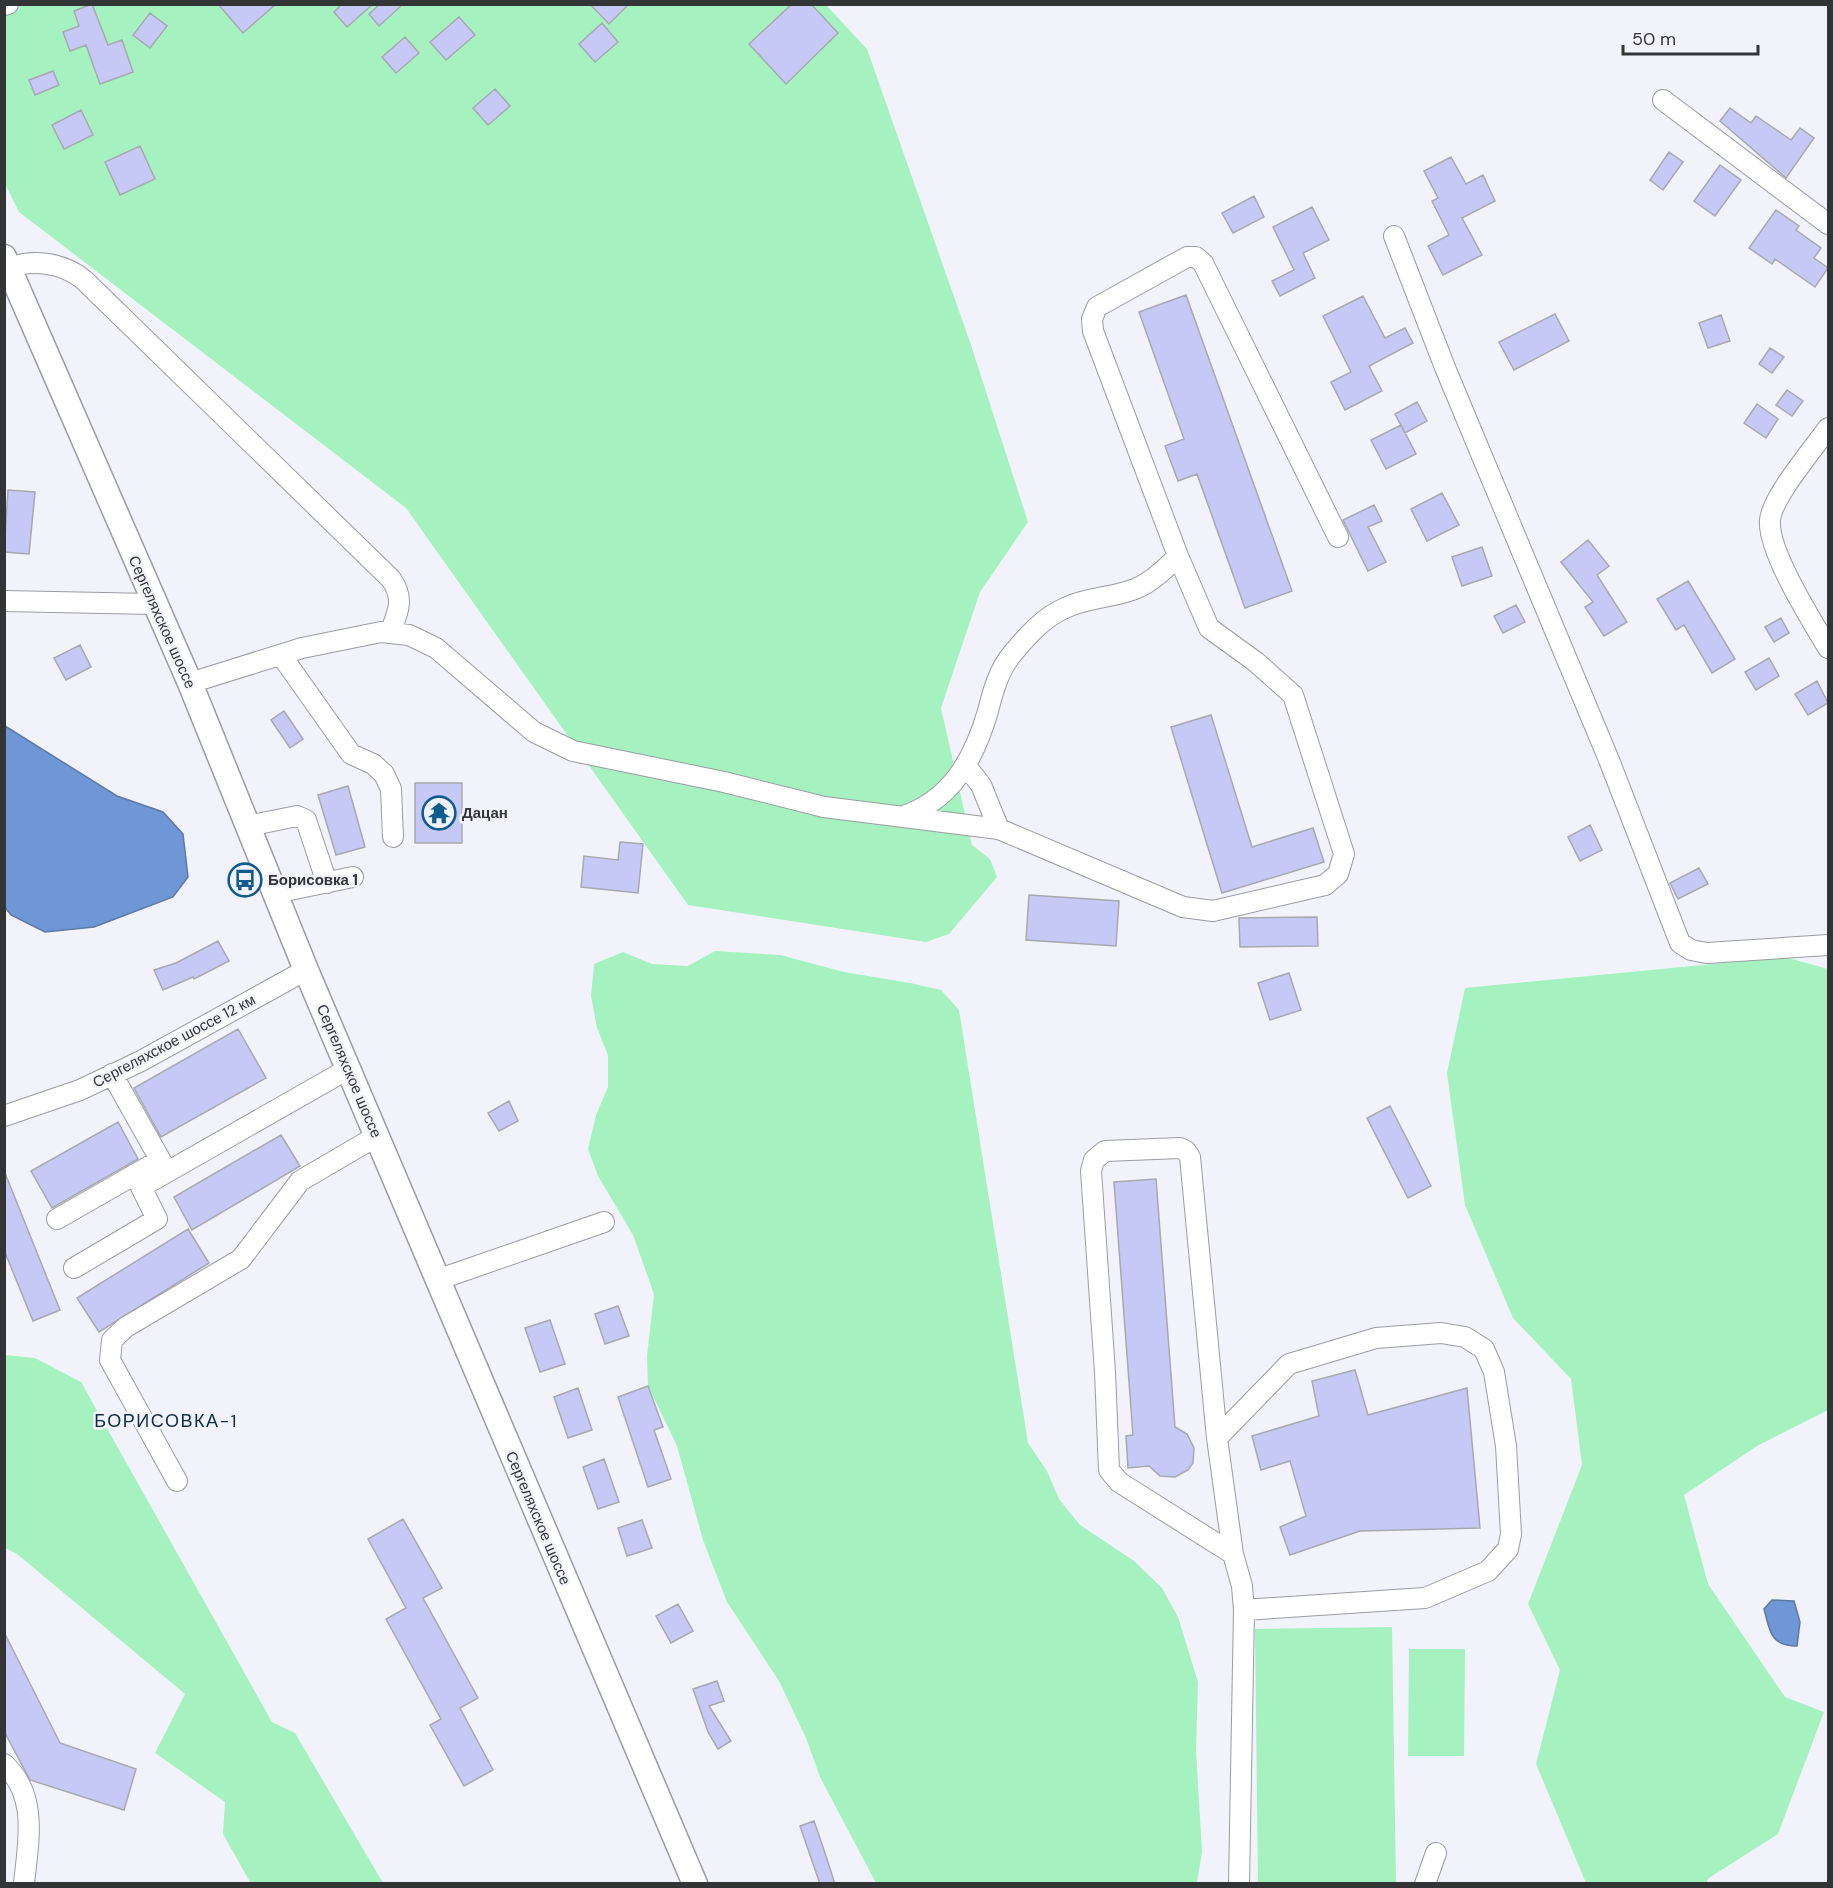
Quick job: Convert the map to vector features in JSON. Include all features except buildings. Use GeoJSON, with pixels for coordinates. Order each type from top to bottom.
{"type":"FeatureCollection","features":[{"type":"Feature","properties":{"kind":"main road","name":"Сергеляхское шоссе"},"geometry":{"type":"LineString","coordinates":[[6,265],[190,683],[306,970],[695,1884]]}},
{"type":"Feature","properties":{"kind":"street"},"geometry":{"type":"LineString","coordinates":[[1663,100],[1828,224]]}},
{"type":"Feature","properties":{"kind":"street"},"geometry":{"type":"LineString","coordinates":[[1394,236],[1446,370],[1609,760],[1680,943],[1691,950],[1707,953],[1828,945]]}},
{"type":"Feature","properties":{"kind":"street"},"geometry":{"type":"LineString","coordinates":[[190,683],[281,655],[370,634],[409,635],[436,648],[534,732],[573,751],[724,782],[824,807],[999,829],[1183,907],[1213,911],[1326,885],[1338,874],[1344,854],[1293,695],[1256,662],[1209,628],[1178,556],[1093,331],[1092,319],[1097,307],[1187,256],[1196,256],[1203,262],[1338,537]]}},
{"type":"Feature","properties":{"kind":"street"},"geometry":{"type":"LineString","coordinates":[[6,265],[49,264],[74,272],[84,280],[391,579],[398,590],[401,602],[390,633]]}},
{"type":"Feature","properties":{"kind":"street"},"geometry":{"type":"LineString","coordinates":[[1828,428],[1777,501],[1770,519],[1771,533],[1778,555],[1828,648]]}},
{"type":"Feature","properties":{"kind":"street"},"geometry":{"type":"LineString","coordinates":[[901,817],[934,803],[955,783],[978,741],[995,684],[1011,655],[1038,626],[1064,608],[1100,596],[1135,589],[1159,575],[1178,556]]}},
{"type":"Feature","properties":{"kind":"street"},"geometry":{"type":"LineString","coordinates":[[4,602],[153,603]]}},
{"type":"Feature","properties":{"kind":"street"},"geometry":{"type":"LineString","coordinates":[[281,655],[351,754],[373,764],[384,774],[391,789],[393,837]]}},
{"type":"Feature","properties":{"kind":"street"},"geometry":{"type":"LineString","coordinates":[[966,766],[981,785],[999,829]]}},
{"type":"Feature","properties":{"kind":"street"},"geometry":{"type":"LineString","coordinates":[[248,826],[297,816],[306,820],[327,883]]}},
{"type":"Feature","properties":{"kind":"street"},"geometry":{"type":"LineString","coordinates":[[275,893],[353,877]]}},
{"type":"Feature","properties":{"kind":"street","name":"Сергеляхское шоссе 12 км"},"geometry":{"type":"LineString","coordinates":[[4,1116],[80,1090],[141,1061],[306,970]]}},
{"type":"Feature","properties":{"kind":"street"},"geometry":{"type":"LineString","coordinates":[[57,1219],[348,1069]]}},
{"type":"Feature","properties":{"kind":"street"},"geometry":{"type":"LineString","coordinates":[[112,1074],[163,1166]]}},
{"type":"Feature","properties":{"kind":"street"},"geometry":{"type":"LineString","coordinates":[[177,1481],[110,1360],[112,1340],[126,1327],[241,1259],[300,1181],[376,1136]]}},
{"type":"Feature","properties":{"kind":"street"},"geometry":{"type":"LineString","coordinates":[[1233,1554],[1119,1482],[1109,1470],[1105,1372],[1091,1171],[1094,1160],[1105,1151],[1180,1148],[1186,1150],[1190,1157],[1217,1438],[1233,1554],[1242,1586],[1244,1610],[1239,1884]]}},
{"type":"Feature","properties":{"kind":"street"},"geometry":{"type":"LineString","coordinates":[[74,1268],[158,1219],[141,1187],[163,1166]]}},
{"type":"Feature","properties":{"kind":"street"},"geometry":{"type":"LineString","coordinates":[[437,1280],[604,1222]]}},
{"type":"Feature","properties":{"kind":"street"},"geometry":{"type":"LineString","coordinates":[[1217,1438],[1288,1364],[1376,1338],[1441,1333],[1465,1337],[1485,1349],[1494,1372],[1506,1446],[1511,1533],[1508,1550],[1488,1571],[1425,1598],[1244,1610]]}},
{"type":"Feature","properties":{"kind":"street"},"geometry":{"type":"LineString","coordinates":[[4,1764],[19,1780],[30,1820],[24,1884]]}},
{"type":"Feature","properties":{"kind":"street"},"geometry":{"type":"LineString","coordinates":[[1425,1884],[1436,1853]]}},
{"type":"Feature","properties":{"kind":"green space"},"geometry":{"type":"Polygon","coordinates":[[[5,5],[826,5],[867,49],[971,345],[1028,522],[980,592],[941,708],[972,845],[990,859],[997,877],[949,934],[926,942],[688,905],[406,508],[19,212],[5,184],[5,5]]]}},
{"type":"Feature","properties":{"kind":"green space"},"geometry":{"type":"Polygon","coordinates":[[[715,951],[780,955],[844,972],[941,990],[959,1010],[1028,1443],[1047,1471],[1059,1499],[1080,1525],[1134,1561],[1162,1588],[1178,1617],[1198,1682],[1196,1750],[1202,1852],[1197,1883],[876,1883],[820,1777],[806,1738],[779,1681],[727,1602],[703,1540],[677,1446],[648,1386],[647,1356],[654,1294],[633,1235],[598,1176],[588,1149],[596,1115],[608,1087],[608,1055],[597,1028],[591,996],[594,964],[623,952],[652,964],[688,966],[715,951]]]}},
{"type":"Feature","properties":{"kind":"green space"},"geometry":{"type":"Polygon","coordinates":[[[1785,957],[1828,969],[1828,1410],[1757,1446],[1684,1495],[1708,1584],[1785,1697],[1824,1712],[1778,1834],[1709,1878],[1706,1883],[1586,1883],[1536,1764],[1560,1670],[1528,1604],[1582,1465],[1571,1379],[1513,1318],[1465,1205],[1447,1073],[1465,988],[1785,957]]]}},
{"type":"Feature","properties":{"kind":"green space"},"geometry":{"type":"Polygon","coordinates":[[[5,1355],[35,1358],[81,1382],[272,1722],[295,1733],[383,1883],[250,1882],[223,1834],[225,1802],[155,1753],[185,1694],[17,1554],[5,1548],[5,1355]]]}},
{"type":"Feature","properties":{"kind":"green space"},"geometry":{"type":"Polygon","coordinates":[[[1392,1627],[1396,1883],[1258,1883],[1255,1629],[1392,1627]]]}},
{"type":"Feature","properties":{"kind":"green space"},"geometry":{"type":"Polygon","coordinates":[[[1409,1649],[1465,1649],[1464,1756],[1408,1756],[1409,1649]]]}},
{"type":"Feature","properties":{"kind":"water"},"geometry":{"type":"Polygon","coordinates":[[[5,726],[117,796],[163,812],[183,834],[188,877],[173,897],[94,927],[45,932],[11,915],[4,906],[5,726]]]}},
{"type":"Feature","properties":{"kind":"water"},"geometry":{"type":"Polygon","coordinates":[[[1772,1600],[1794,1601],[1800,1622],[1797,1646],[1781,1643],[1773,1636],[1764,1609],[1772,1600]]]}},
{"type":"Feature","properties":{"kind":"place","name":"Дацан"},"geometry":{"type":"Point","coordinates":[439,813]}},
{"type":"Feature","properties":{"kind":"place","name":"Борисовка 1"},"geometry":{"type":"Point","coordinates":[245,880]}},
{"type":"Feature","properties":{"kind":"district","name":"БОРИСОВКА-1"},"geometry":{"type":"Point","coordinates":[166,1421]}}]}
